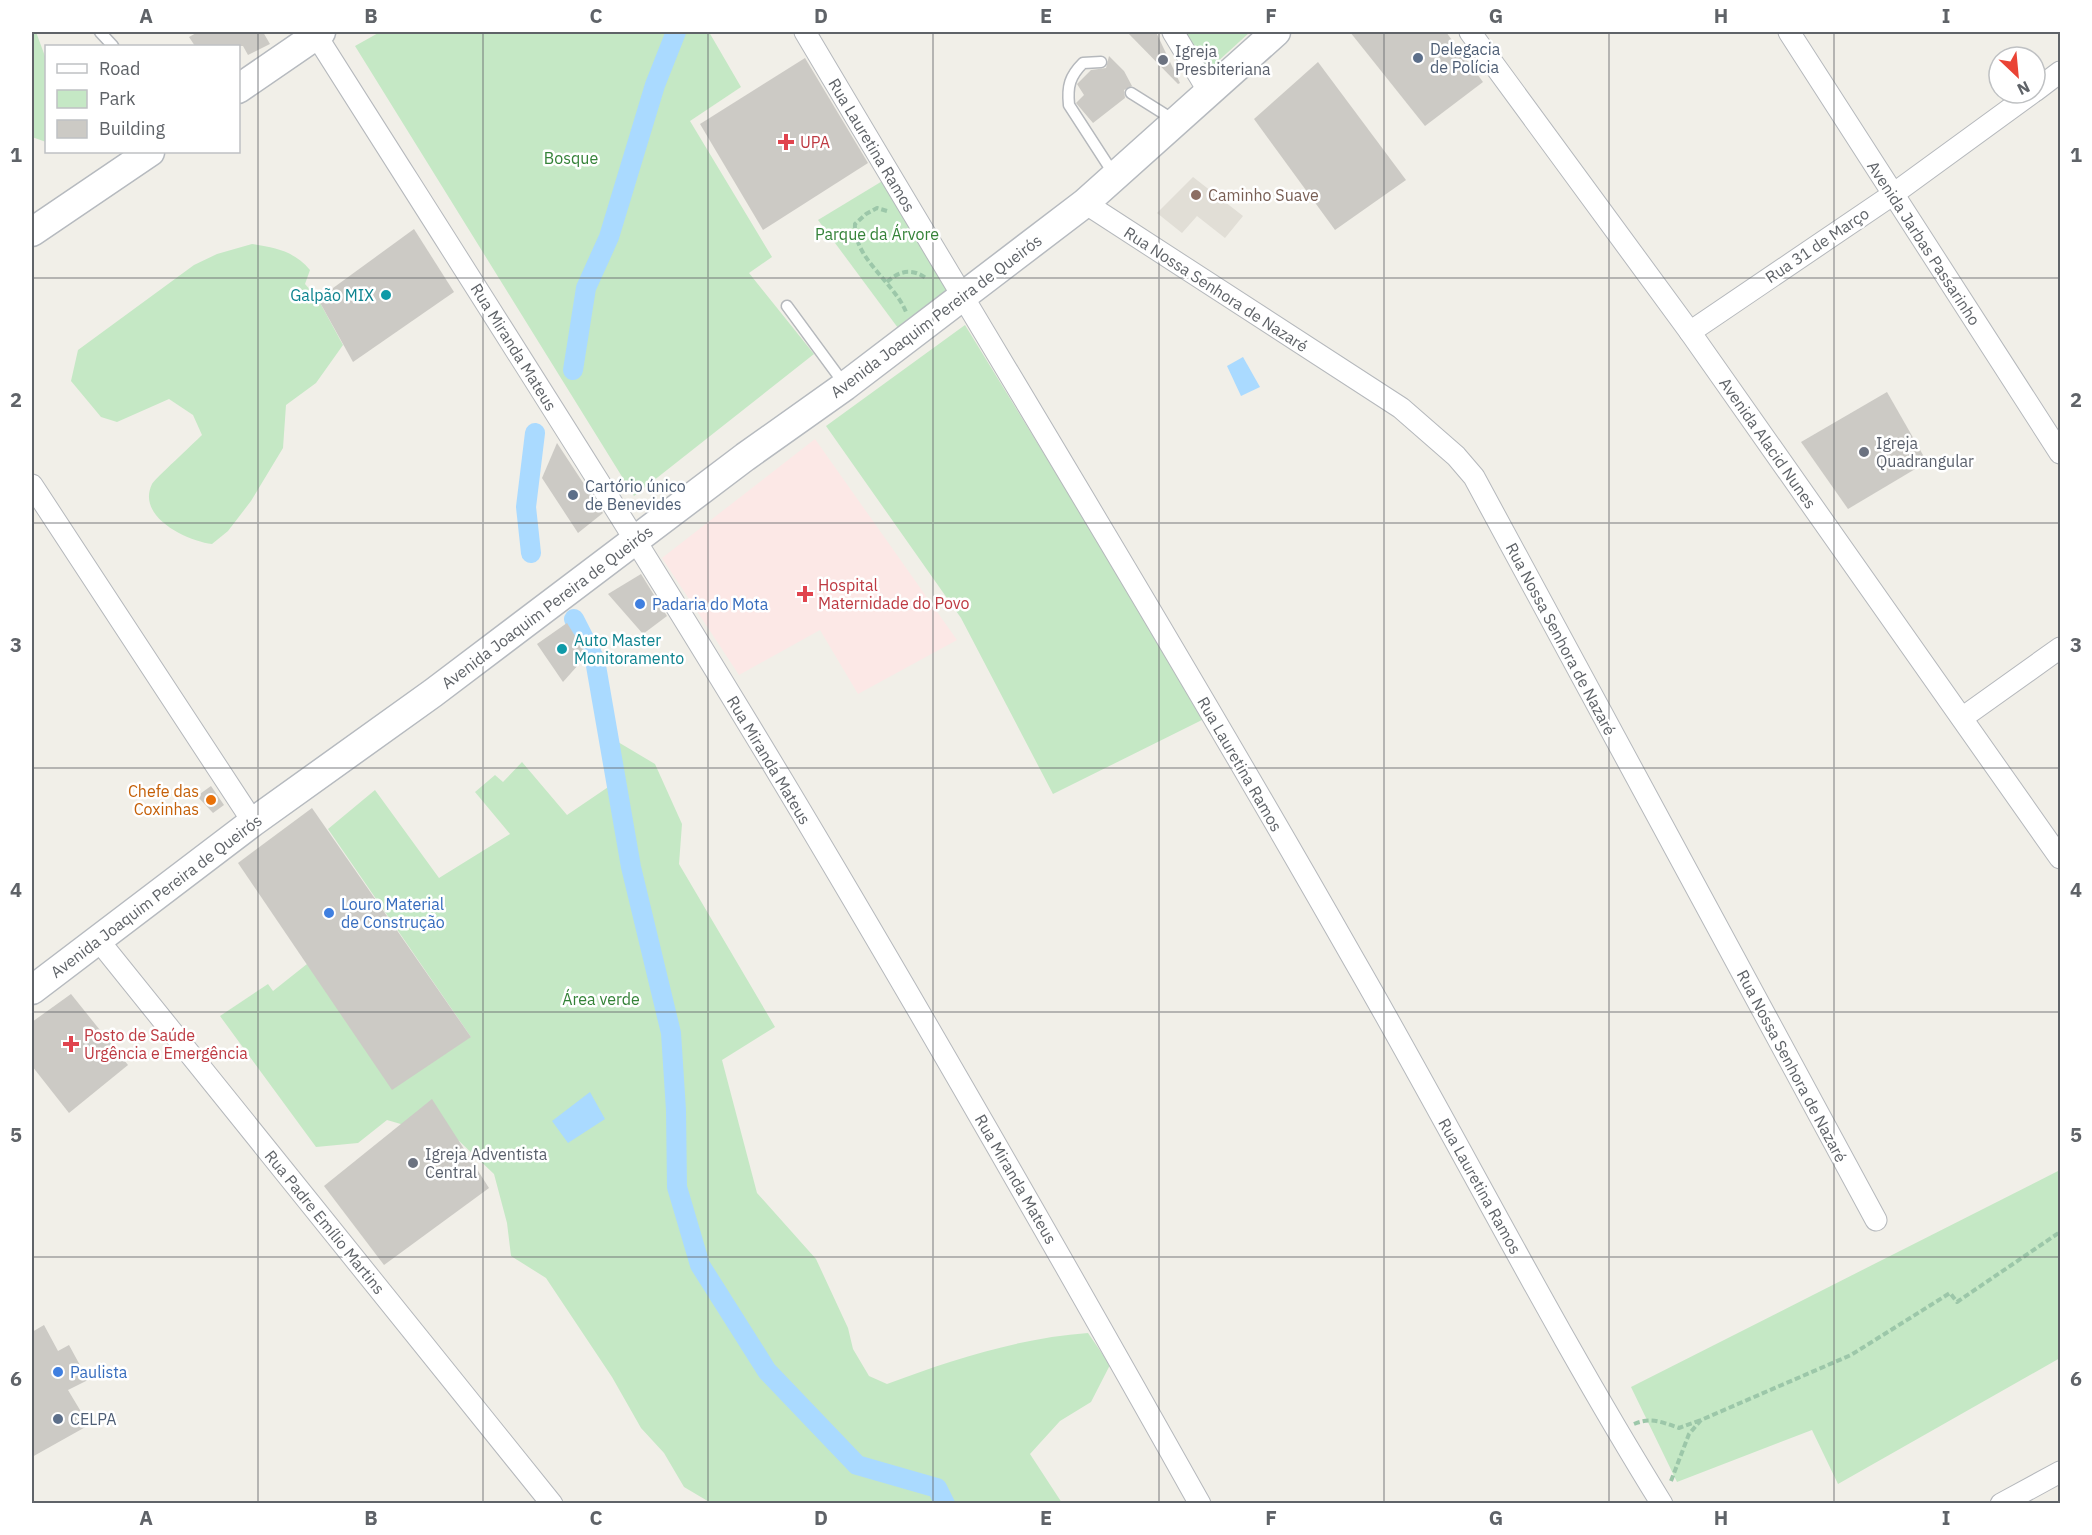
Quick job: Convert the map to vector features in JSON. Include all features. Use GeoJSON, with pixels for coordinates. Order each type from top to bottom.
{"type":"FeatureCollection","features":[{"type":"Feature","properties":{"kind":"main road"},"geometry":{"type":"LineString","coordinates":[[240,88],[317,32]]}},
{"type":"Feature","properties":{"kind":"main road","name":"Avenida Joaquim Pereira de Queirós"},"geometry":{"type":"LineString","coordinates":[[32,990],[253,822],[433,693],[634,540],[845,386],[1085,203],[1276,32]]}},
{"type":"Feature","properties":{"kind":"main road"},"geometry":{"type":"LineString","coordinates":[[32,232],[149,153]]}},
{"type":"Feature","properties":{"kind":"street","name":"Rua Miranda Mateus"},"geometry":{"type":"LineString","coordinates":[[317,32],[781,778],[1003,1155],[1200,1503]]}},
{"type":"Feature","properties":{"kind":"street","name":"Rua Lauretina Ramos"},"geometry":{"type":"LineString","coordinates":[[805,32],[913,213],[955,301],[1355,961],[1617,1431],[1661,1503]]}},
{"type":"Feature","properties":{"kind":"street"},"geometry":{"type":"LineString","coordinates":[[1173,32],[1209,92]]}},
{"type":"Feature","properties":{"kind":"street","name":"Avenida Alacid Nunes"},"geometry":{"type":"LineString","coordinates":[[1470,32],[1690,332],[2061,858]]}},
{"type":"Feature","properties":{"kind":"street","name":"Avenida Jarbas Passarinho"},"geometry":{"type":"LineString","coordinates":[[1789,32],[1892,195],[2061,453]]}},
{"type":"Feature","properties":{"kind":"street","name":"Rua 31 de Março"},"geometry":{"type":"LineString","coordinates":[[2047,82],[2061,72]]}},
{"type":"Feature","properties":{"kind":"street","name":"Rua 31 de Março"},"geometry":{"type":"LineString","coordinates":[[1690,332],[1892,195],[2016,105]]}},
{"type":"Feature","properties":{"kind":"street","name":"Rua Nossa Senhora de Nazaré"},"geometry":{"type":"LineString","coordinates":[[1085,203],[1401,408],[1456,456],[1474,477],[1876,1220]]}},
{"type":"Feature","properties":{"kind":"street"},"geometry":{"type":"LineString","coordinates":[[32,485],[253,822]]}},
{"type":"Feature","properties":{"kind":"street"},"geometry":{"type":"LineString","coordinates":[[1962,718],[2061,648]]}},
{"type":"Feature","properties":{"kind":"street","name":"Rua Padre Emílio Martins"},"geometry":{"type":"LineString","coordinates":[[99,941],[552,1503]]}},
{"type":"Feature","properties":{"kind":"street"},"geometry":{"type":"LineString","coordinates":[[2001,1503],[2061,1472]]}},
{"type":"Feature","properties":{"kind":"lane"},"geometry":{"type":"LineString","coordinates":[[100,32],[113,45]]}},
{"type":"Feature","properties":{"kind":"lane"},"geometry":{"type":"LineString","coordinates":[[1101,62],[1083,63],[1070,75],[1067,92],[1069,105],[1115,176]]}},
{"type":"Feature","properties":{"kind":"lane"},"geometry":{"type":"LineString","coordinates":[[1131,93],[1177,122]]}},
{"type":"Feature","properties":{"kind":"lane"},"geometry":{"type":"LineString","coordinates":[[787,306],[845,386]]}},
{"type":"Feature","properties":{"kind":"path"},"geometry":{"type":"LineString","coordinates":[[913,213],[891,216],[885,208],[877,208],[855,224],[855,232],[860,248],[900,297],[914,332]]}},
{"type":"Feature","properties":{"kind":"path"},"geometry":{"type":"LineString","coordinates":[[887,282],[901,272],[912,270],[926,277],[955,301]]}},
{"type":"Feature","properties":{"kind":"path"},"geometry":{"type":"LineString","coordinates":[[1617,1431],[1646,1419],[1658,1420],[1679,1428],[1851,1355],[1950,1293],[1957,1302],[2061,1232]]}},
{"type":"Feature","properties":{"kind":"path"},"geometry":{"type":"LineString","coordinates":[[1661,1503],[1677,1469],[1689,1434],[1701,1420]]}},
{"type":"Feature","properties":{"kind":"shaded area","name":"Caminho Suave"},"geometry":{"type":"Polygon","coordinates":[[[1193,177],[1243,216],[1225,238],[1197,216],[1182,233],[1157,213],[1193,177]]]}},
{"type":"Feature","properties":{"kind":"shaded area","name":"Hospital Maternidade do Povo"},"geometry":{"type":"Polygon","coordinates":[[[815,439],[957,640],[858,694],[820,630],[739,675],[662,558],[815,439]]]}},
{"type":"Feature","properties":{"kind":"green space"},"geometry":{"type":"Polygon","coordinates":[[[32,32],[36,32],[45,56],[45,142],[32,137],[32,32]]]}},
{"type":"Feature","properties":{"kind":"green space","name":"Bosque"},"geometry":{"type":"Polygon","coordinates":[[[380,32],[709,32],[741,87],[690,121],[772,257],[749,273],[814,354],[634,496],[355,46],[380,32]]]}},
{"type":"Feature","properties":{"kind":"green space"},"geometry":{"type":"Polygon","coordinates":[[[1181,32],[1250,32],[1204,74],[1181,32]]]}},
{"type":"Feature","properties":{"kind":"green space","name":"Parque da Árvore"},"geometry":{"type":"Polygon","coordinates":[[[889,177],[959,290],[901,332],[818,220],[889,177]]]}},
{"type":"Feature","properties":{"kind":"green space"},"geometry":{"type":"Polygon","coordinates":[[[252,244],[291,254],[310,270],[305,284],[318,299],[343,345],[316,383],[286,405],[283,448],[251,501],[228,531],[212,544],[190,538],[167,525],[157,517],[151,507],[149,496],[152,484],[202,435],[193,415],[169,399],[117,422],[101,417],[71,381],[78,350],[194,265],[217,254],[252,244]]]}},
{"type":"Feature","properties":{"kind":"green space"},"geometry":{"type":"Polygon","coordinates":[[[965,325],[1206,718],[1053,794],[961,618],[826,426],[965,325]]]}},
{"type":"Feature","properties":{"kind":"green space","name":"Área verde"},"geometry":{"type":"Polygon","coordinates":[[[618,742],[655,764],[682,824],[679,864],[775,1027],[722,1060],[757,1193],[816,1259],[848,1328],[853,1349],[869,1376],[887,1384],[986,1351],[1036,1340],[1088,1333],[1110,1365],[1091,1402],[1060,1421],[1030,1454],[1062,1503],[711,1503],[684,1487],[664,1453],[641,1428],[612,1377],[546,1278],[511,1256],[507,1223],[494,1174],[459,1141],[387,1120],[358,1143],[316,1147],[220,1016],[268,984],[273,991],[307,964],[471,1037],[328,829],[375,790],[439,878],[510,834],[475,792],[495,775],[503,782],[522,762],[567,815],[620,779],[618,742]]]}},
{"type":"Feature","properties":{"kind":"green space"},"geometry":{"type":"Polygon","coordinates":[[[2060,1170],[2060,1358],[1838,1484],[1812,1430],[1677,1482],[1631,1387],[2060,1170]]]}},
{"type":"Feature","properties":{"kind":"water"},"geometry":{"type":"Polygon","coordinates":[[[1243,357],[1260,387],[1241,396],[1227,366],[1243,357]]]}},
{"type":"Feature","properties":{"kind":"water"},"geometry":{"type":"Polygon","coordinates":[[[590,1092],[605,1119],[568,1143],[552,1121],[590,1092]]]}},
{"type":"Feature","properties":{"kind":"building"},"geometry":{"type":"Polygon","coordinates":[[[198,32],[263,32],[270,44],[248,55],[240,45],[194,45],[189,37],[198,32]]]}},
{"type":"Feature","properties":{"kind":"building","name":"Igreja Presbiteriana"},"geometry":{"type":"Polygon","coordinates":[[[1127,32],[1156,32],[1180,83],[1178,84],[1127,32]]]}},
{"type":"Feature","properties":{"kind":"building","name":"Delegacia de Polícia"},"geometry":{"type":"Polygon","coordinates":[[[1350,32],[1446,32],[1483,82],[1425,126],[1350,32]]]}},
{"type":"Feature","properties":{"kind":"building"},"geometry":{"type":"Polygon","coordinates":[[[1109,56],[1124,71],[1132,86],[1124,90],[1125,98],[1093,123],[1076,103],[1084,95],[1077,84],[1091,70],[1106,68],[1109,56]]]}},
{"type":"Feature","properties":{"kind":"building","name":"UPA"},"geometry":{"type":"Polygon","coordinates":[[[805,58],[868,163],[763,230],[700,124],[805,58]]]}},
{"type":"Feature","properties":{"kind":"building"},"geometry":{"type":"Polygon","coordinates":[[[1318,62],[1406,180],[1335,230],[1254,119],[1318,62]]]}},
{"type":"Feature","properties":{"kind":"building","name":"Galpão MIX"},"geometry":{"type":"Polygon","coordinates":[[[414,229],[454,292],[353,362],[318,299],[414,229]]]}},
{"type":"Feature","properties":{"kind":"building","name":"Igreja Quadrangular"},"geometry":{"type":"Polygon","coordinates":[[[1887,392],[1927,462],[1848,509],[1801,442],[1887,392]]]}},
{"type":"Feature","properties":{"kind":"building","name":"Cartório único de Benevides"},"geometry":{"type":"Polygon","coordinates":[[[557,443],[603,513],[578,533],[542,478],[557,443]]]}},
{"type":"Feature","properties":{"kind":"building","name":"Padaria do Mota"},"geometry":{"type":"Polygon","coordinates":[[[641,574],[667,616],[643,634],[608,594],[641,574]]]}},
{"type":"Feature","properties":{"kind":"building","name":"Auto Master Monitoramento"},"geometry":{"type":"Polygon","coordinates":[[[567,623],[587,655],[563,682],[537,644],[567,623]]]}},
{"type":"Feature","properties":{"kind":"building","name":"Chefe das Coxinhas"},"geometry":{"type":"Polygon","coordinates":[[[211,786],[224,805],[213,813],[197,796],[211,786]]]}},
{"type":"Feature","properties":{"kind":"building","name":"Louro Material de Construção"},"geometry":{"type":"Polygon","coordinates":[[[312,808],[471,1037],[392,1090],[238,863],[312,808]]]}},
{"type":"Feature","properties":{"kind":"building","name":"Posto de Saúde Urgência e Emergência"},"geometry":{"type":"Polygon","coordinates":[[[71,994],[128,1065],[69,1113],[32,1066],[32,1022],[71,994]]]}},
{"type":"Feature","properties":{"kind":"building","name":"Igreja Adventista Central"},"geometry":{"type":"Polygon","coordinates":[[[432,1099],[489,1188],[384,1265],[324,1186],[432,1099]]]}},
{"type":"Feature","properties":{"kind":"building"},"geometry":{"type":"Polygon","coordinates":[[[44,1325],[58,1351],[69,1345],[88,1380],[68,1390],[89,1425],[32,1457],[32,1332],[44,1325]]]}},
{"type":"Feature","properties":{"kind":"waterway"},"geometry":{"type":"LineString","coordinates":[[573,370],[586,288],[609,237],[655,85],[676,32]]}},
{"type":"Feature","properties":{"kind":"waterway"},"geometry":{"type":"LineString","coordinates":[[531,553],[526,507],[535,433]]}},
{"type":"Feature","properties":{"kind":"waterway"},"geometry":{"type":"LineString","coordinates":[[574,619],[595,660],[631,867],[671,1033],[676,1110],[677,1187],[700,1265],[767,1371],[857,1465],[937,1488],[945,1504]]}},
{"type":"Feature","properties":{"kind":"place","name":"Delegacia de Polícia"},"geometry":{"type":"Point","coordinates":[1418,58]}},
{"type":"Feature","properties":{"kind":"place","name":"Igreja Presbiteriana"},"geometry":{"type":"Point","coordinates":[1163,60]}},
{"type":"Feature","properties":{"kind":"place","name":"UPA"},"geometry":{"type":"Point","coordinates":[786,142]}},
{"type":"Feature","properties":{"kind":"place","name":"Caminho Suave"},"geometry":{"type":"Point","coordinates":[1196,195]}},
{"type":"Feature","properties":{"kind":"place","name":"Galpão MIX"},"geometry":{"type":"Point","coordinates":[386,295]}},
{"type":"Feature","properties":{"kind":"place","name":"Igreja Quadrangular"},"geometry":{"type":"Point","coordinates":[1864,452]}},
{"type":"Feature","properties":{"kind":"place","name":"Cartório único de Benevides"},"geometry":{"type":"Point","coordinates":[573,495]}},
{"type":"Feature","properties":{"kind":"place","name":"Hospital Maternidade do Povo"},"geometry":{"type":"Point","coordinates":[805,594]}},
{"type":"Feature","properties":{"kind":"place","name":"Padaria do Mota"},"geometry":{"type":"Point","coordinates":[640,604]}},
{"type":"Feature","properties":{"kind":"place","name":"Auto Master Monitoramento"},"geometry":{"type":"Point","coordinates":[562,649]}},
{"type":"Feature","properties":{"kind":"place","name":"Chefe das Coxinhas"},"geometry":{"type":"Point","coordinates":[211,800]}},
{"type":"Feature","properties":{"kind":"place","name":"Louro Material de Construção"},"geometry":{"type":"Point","coordinates":[329,913]}},
{"type":"Feature","properties":{"kind":"place","name":"Posto de Saúde Urgência e Emergência"},"geometry":{"type":"Point","coordinates":[71,1044]}},
{"type":"Feature","properties":{"kind":"place","name":"Igreja Adventista Central"},"geometry":{"type":"Point","coordinates":[413,1163]}},
{"type":"Feature","properties":{"kind":"place","name":"Paulista"},"geometry":{"type":"Point","coordinates":[58,1372]}},
{"type":"Feature","properties":{"kind":"place","name":"CELPA"},"geometry":{"type":"Point","coordinates":[58,1419]}}]}
